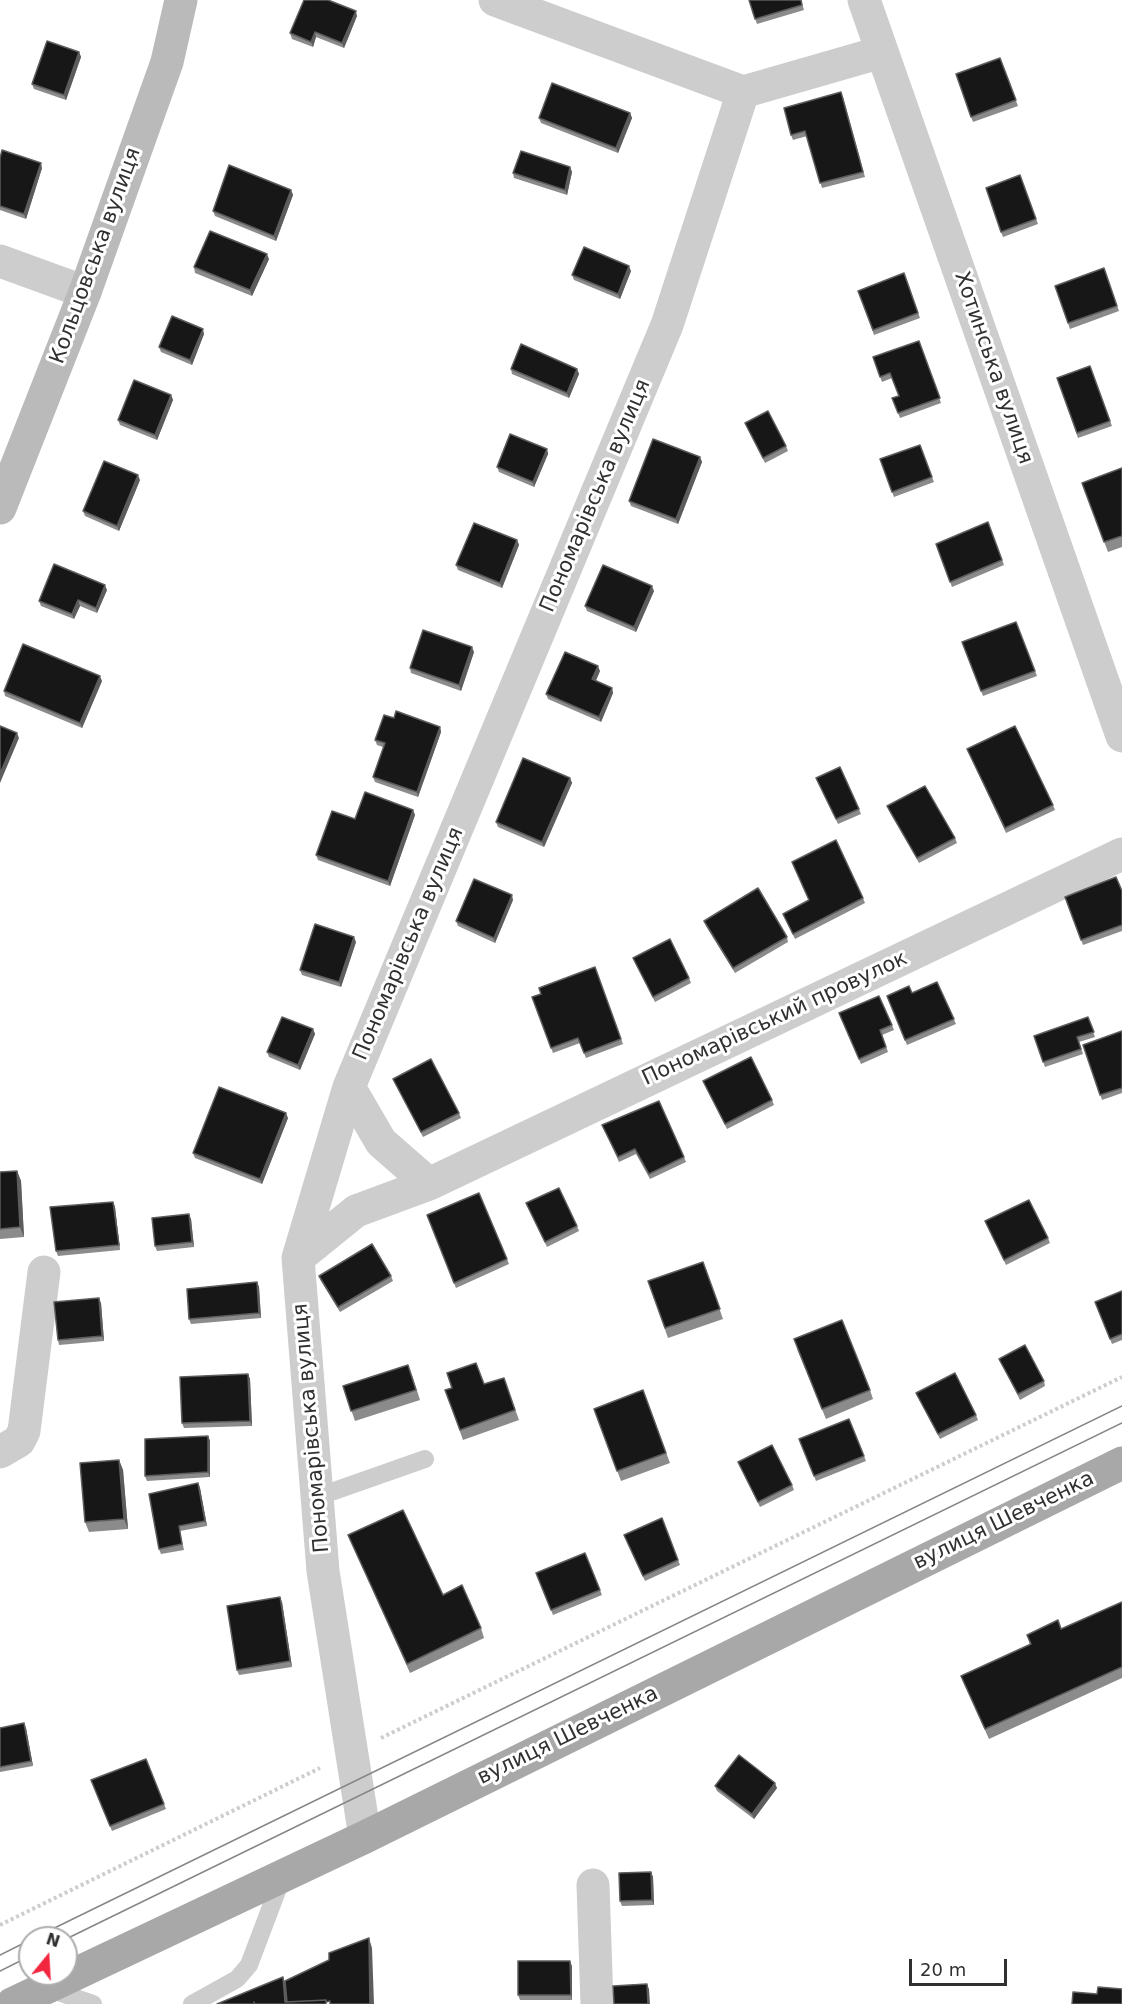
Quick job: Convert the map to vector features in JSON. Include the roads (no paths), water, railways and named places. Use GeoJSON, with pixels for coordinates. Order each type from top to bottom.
{"type":"FeatureCollection","features":[{"type":"Feature","properties":{"kind":"main road","name":"вулиця Шевченка"},"geometry":{"type":"LineString","coordinates":[[12,2004],[365,1837],[1122,1463]]}},
{"type":"Feature","properties":{"kind":"street","name":"Кольцовська вулиця"},"geometry":{"type":"LineString","coordinates":[[0,508],[85,292],[167,62],[181,0]]}},
{"type":"Feature","properties":{"kind":"street"},"geometry":{"type":"LineString","coordinates":[[495,0],[743,92],[882,52]]}},
{"type":"Feature","properties":{"kind":"street","name":"Хотинська вулиця"},"geometry":{"type":"LineString","coordinates":[[864,0],[1122,736]]}},
{"type":"Feature","properties":{"kind":"street","name":"Пономарівська вулиця"},"geometry":{"type":"LineString","coordinates":[[365,1837],[323,1571],[298,1258],[349,1087],[667,325],[743,92]]}},
{"type":"Feature","properties":{"kind":"street"},"geometry":{"type":"LineString","coordinates":[[0,261],[85,292]]}},
{"type":"Feature","properties":{"kind":"street","name":"Пономарівський провулок"},"geometry":{"type":"LineString","coordinates":[[298,1258],[356,1211],[429,1184],[1122,854]]}},
{"type":"Feature","properties":{"kind":"street"},"geometry":{"type":"LineString","coordinates":[[349,1087],[381,1142],[429,1184]]}},
{"type":"Feature","properties":{"kind":"street"},"geometry":{"type":"LineString","coordinates":[[9,1447],[27,1419],[44,1272]]}},
{"type":"Feature","properties":{"kind":"street"},"geometry":{"type":"LineString","coordinates":[[593,1885],[597,2004]]}},
{"type":"Feature","properties":{"kind":"lane"},"geometry":{"type":"LineString","coordinates":[[317,1497],[425,1459]]}},
{"type":"Feature","properties":{"kind":"lane"},"geometry":{"type":"LineString","coordinates":[[192,2004],[237,1979],[249,1965],[283,1875]]}},
{"type":"Feature","properties":{"kind":"lane"},"geometry":{"type":"LineString","coordinates":[[47,1988],[93,2004]]}},
{"type":"Feature","properties":{"kind":"tram line"},"geometry":{"type":"LineString","coordinates":[[59,1926],[1122,1406]]}},
{"type":"Feature","properties":{"kind":"tram line"},"geometry":{"type":"LineString","coordinates":[[78,1933],[1122,1423]]}},
{"type":"Feature","properties":{"kind":"tram line"},"geometry":{"type":"LineString","coordinates":[[0,1955],[18,1946]]}},
{"type":"Feature","properties":{"kind":"tram line"},"geometry":{"type":"LineString","coordinates":[[0,1971],[18,1962]]}}]}
